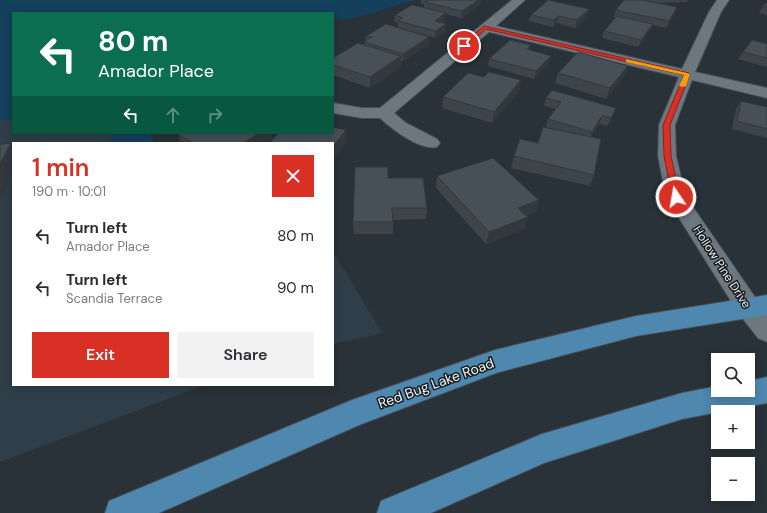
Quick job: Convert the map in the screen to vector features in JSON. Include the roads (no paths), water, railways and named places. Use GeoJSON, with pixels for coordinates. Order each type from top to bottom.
{"type":"FeatureCollection","features":[{"type":"Feature","properties":{"kind":"main road","name":"Red Bug Lake Road"},"geometry":{"type":"LineString","coordinates":[[121,513],[352,414],[495,362],[636,326],[758,306]]}},
{"type":"Feature","properties":{"kind":"main road"},"geometry":{"type":"LineString","coordinates":[[394,513],[542,448],[682,406],[767,390]]}},
{"type":"Feature","properties":{"kind":"street"},"geometry":{"type":"LineString","coordinates":[[334,108],[362,113],[384,113],[485,27],[520,0]]}},
{"type":"Feature","properties":{"kind":"street","name":"Hollow Pine Drive"},"geometry":{"type":"LineString","coordinates":[[723,0],[715,12],[687,74],[667,125],[667,156],[676,197],[758,306],[767,331]]}},
{"type":"Feature","properties":{"kind":"street"},"geometry":{"type":"LineString","coordinates":[[485,27],[767,93]]}},
{"type":"Feature","properties":{"kind":"street"},"geometry":{"type":"LineString","coordinates":[[384,113],[400,127],[431,144]]}}]}
